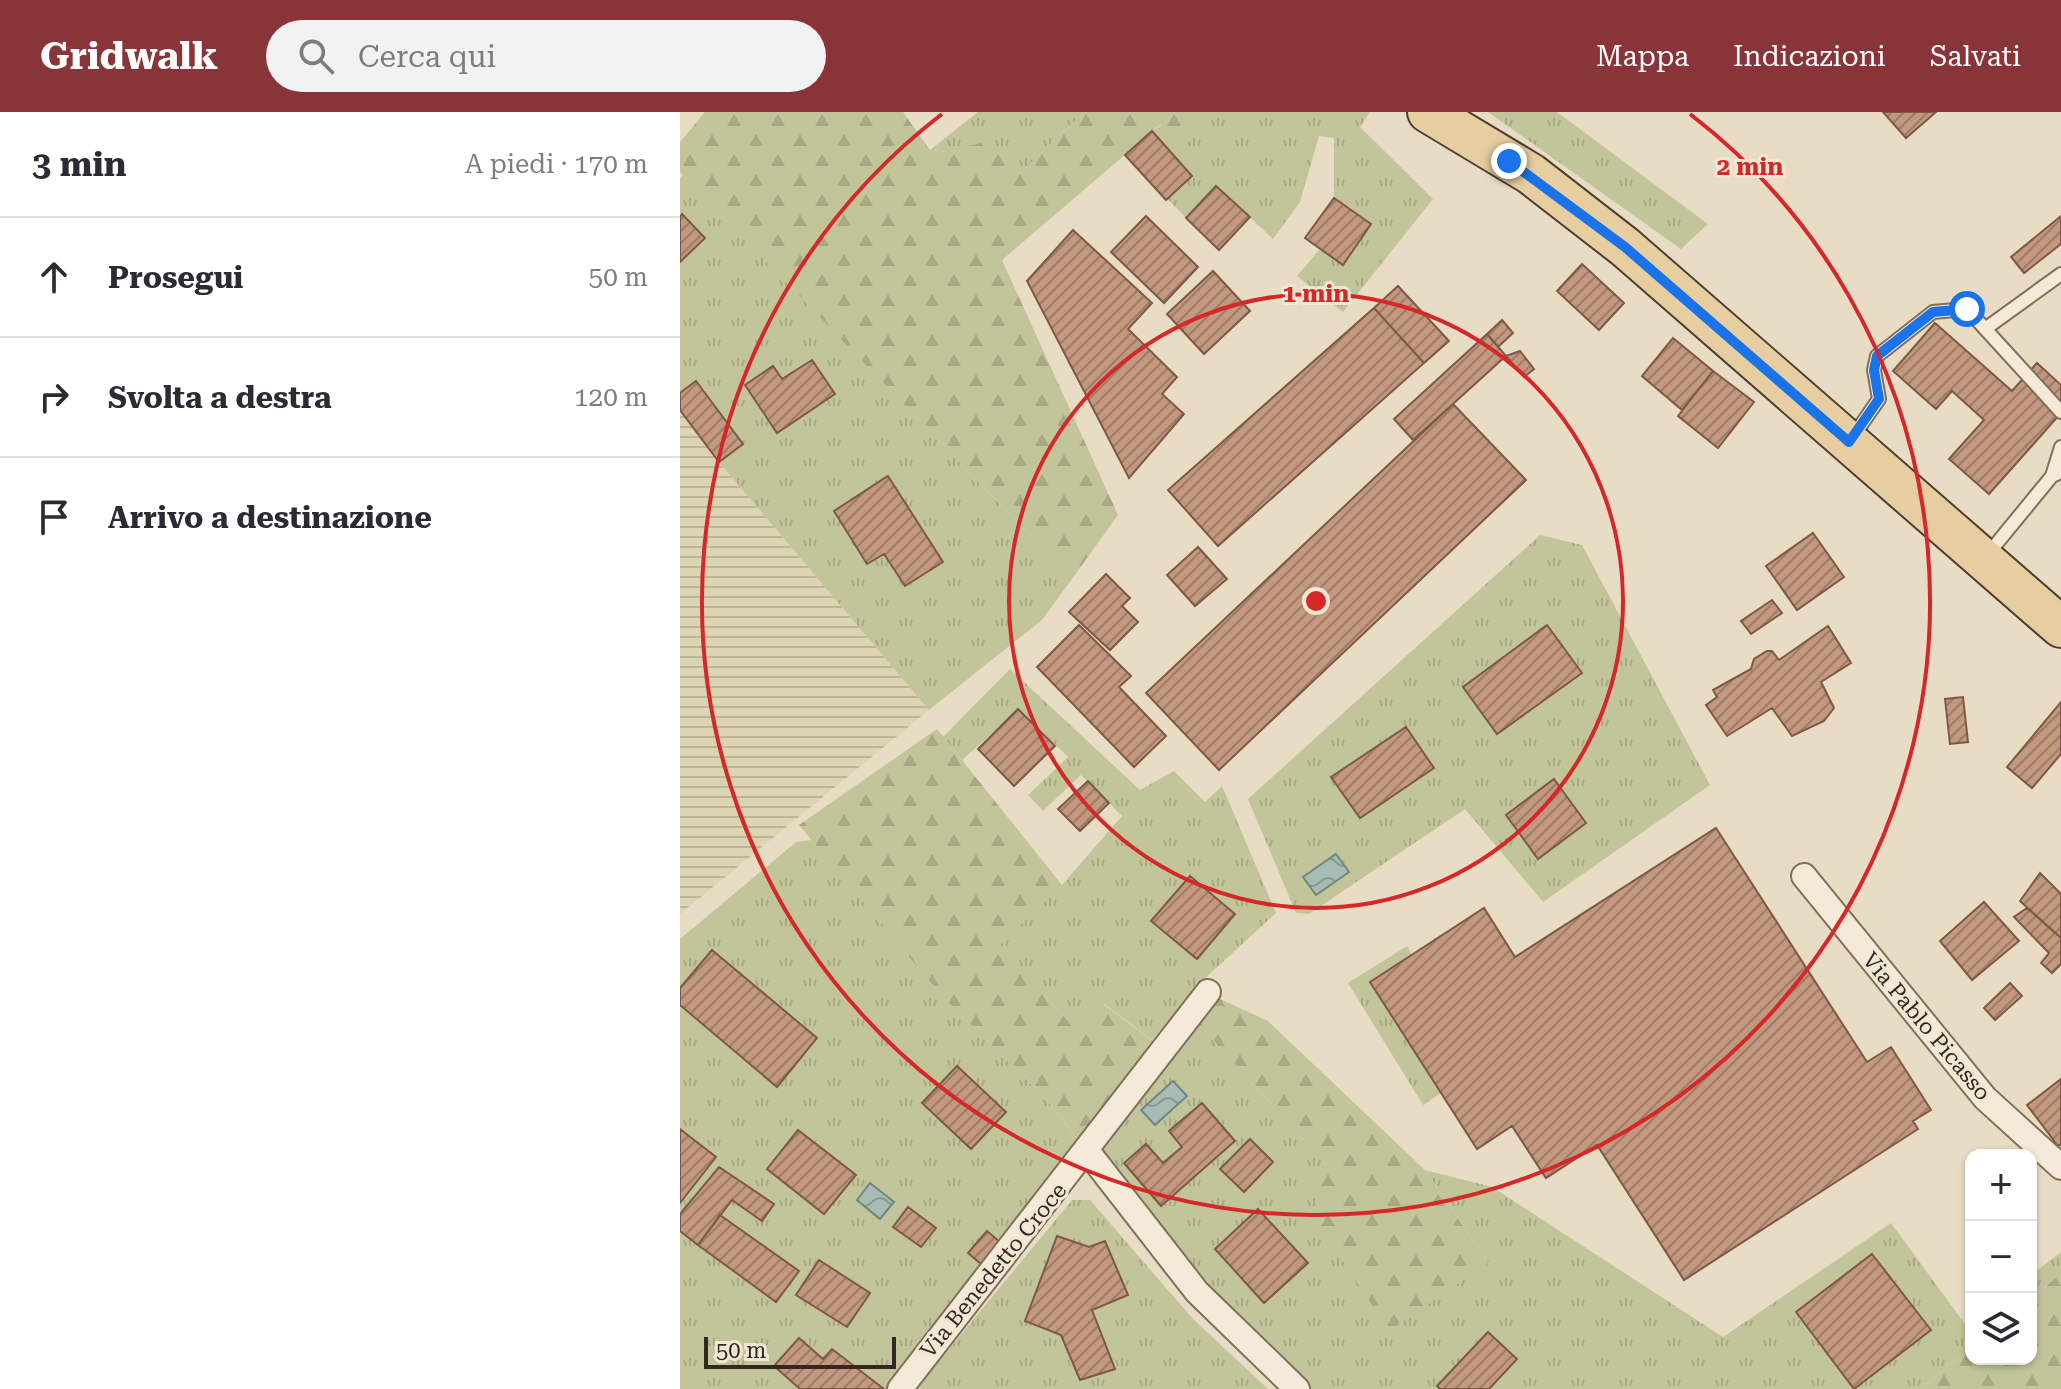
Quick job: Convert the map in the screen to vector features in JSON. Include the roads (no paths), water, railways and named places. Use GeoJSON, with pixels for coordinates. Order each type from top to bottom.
{"type":"FeatureCollection","features":[{"type":"Feature","properties":{"kind":"main road"},"geometry":{"type":"LineString","coordinates":[[1428,112],[1531,174],[1625,247],[2061,627]]}},
{"type":"Feature","properties":{"kind":"street","name":"Via Pablo Picasso"},"geometry":{"type":"LineString","coordinates":[[1804,876],[1985,1098],[2061,1167]]}},
{"type":"Feature","properties":{"kind":"street","name":"Via Benedetto Croce"},"geometry":{"type":"LineString","coordinates":[[900,1389],[959,1309],[1088,1152],[1208,992]]}},
{"type":"Feature","properties":{"kind":"street"},"geometry":{"type":"LineString","coordinates":[[1088,1152],[1197,1292],[1297,1389]]}},
{"type":"Feature","properties":{"kind":"lane"},"geometry":{"type":"LineString","coordinates":[[1985,329],[2061,274]]}},
{"type":"Feature","properties":{"kind":"lane"},"geometry":{"type":"LineString","coordinates":[[1849,442],[1879,399],[1874,370],[1877,356],[1904,331],[1933,312],[1967,309],[2061,412]]}},
{"type":"Feature","properties":{"kind":"lane"},"geometry":{"type":"LineString","coordinates":[[1984,560],[2057,474],[2061,447]]}},
{"type":"Feature","properties":{"kind":"water"},"geometry":{"type":"Polygon","coordinates":[[[1336,854],[1349,872],[1316,895],[1303,877],[1336,854]]]}},
{"type":"Feature","properties":{"kind":"water"},"geometry":{"type":"Polygon","coordinates":[[[1173,1081],[1187,1096],[1155,1125],[1141,1110],[1173,1081]]]}},
{"type":"Feature","properties":{"kind":"water"},"geometry":{"type":"Polygon","coordinates":[[[870,1183],[894,1202],[880,1219],[857,1200],[870,1183]]]}}]}
